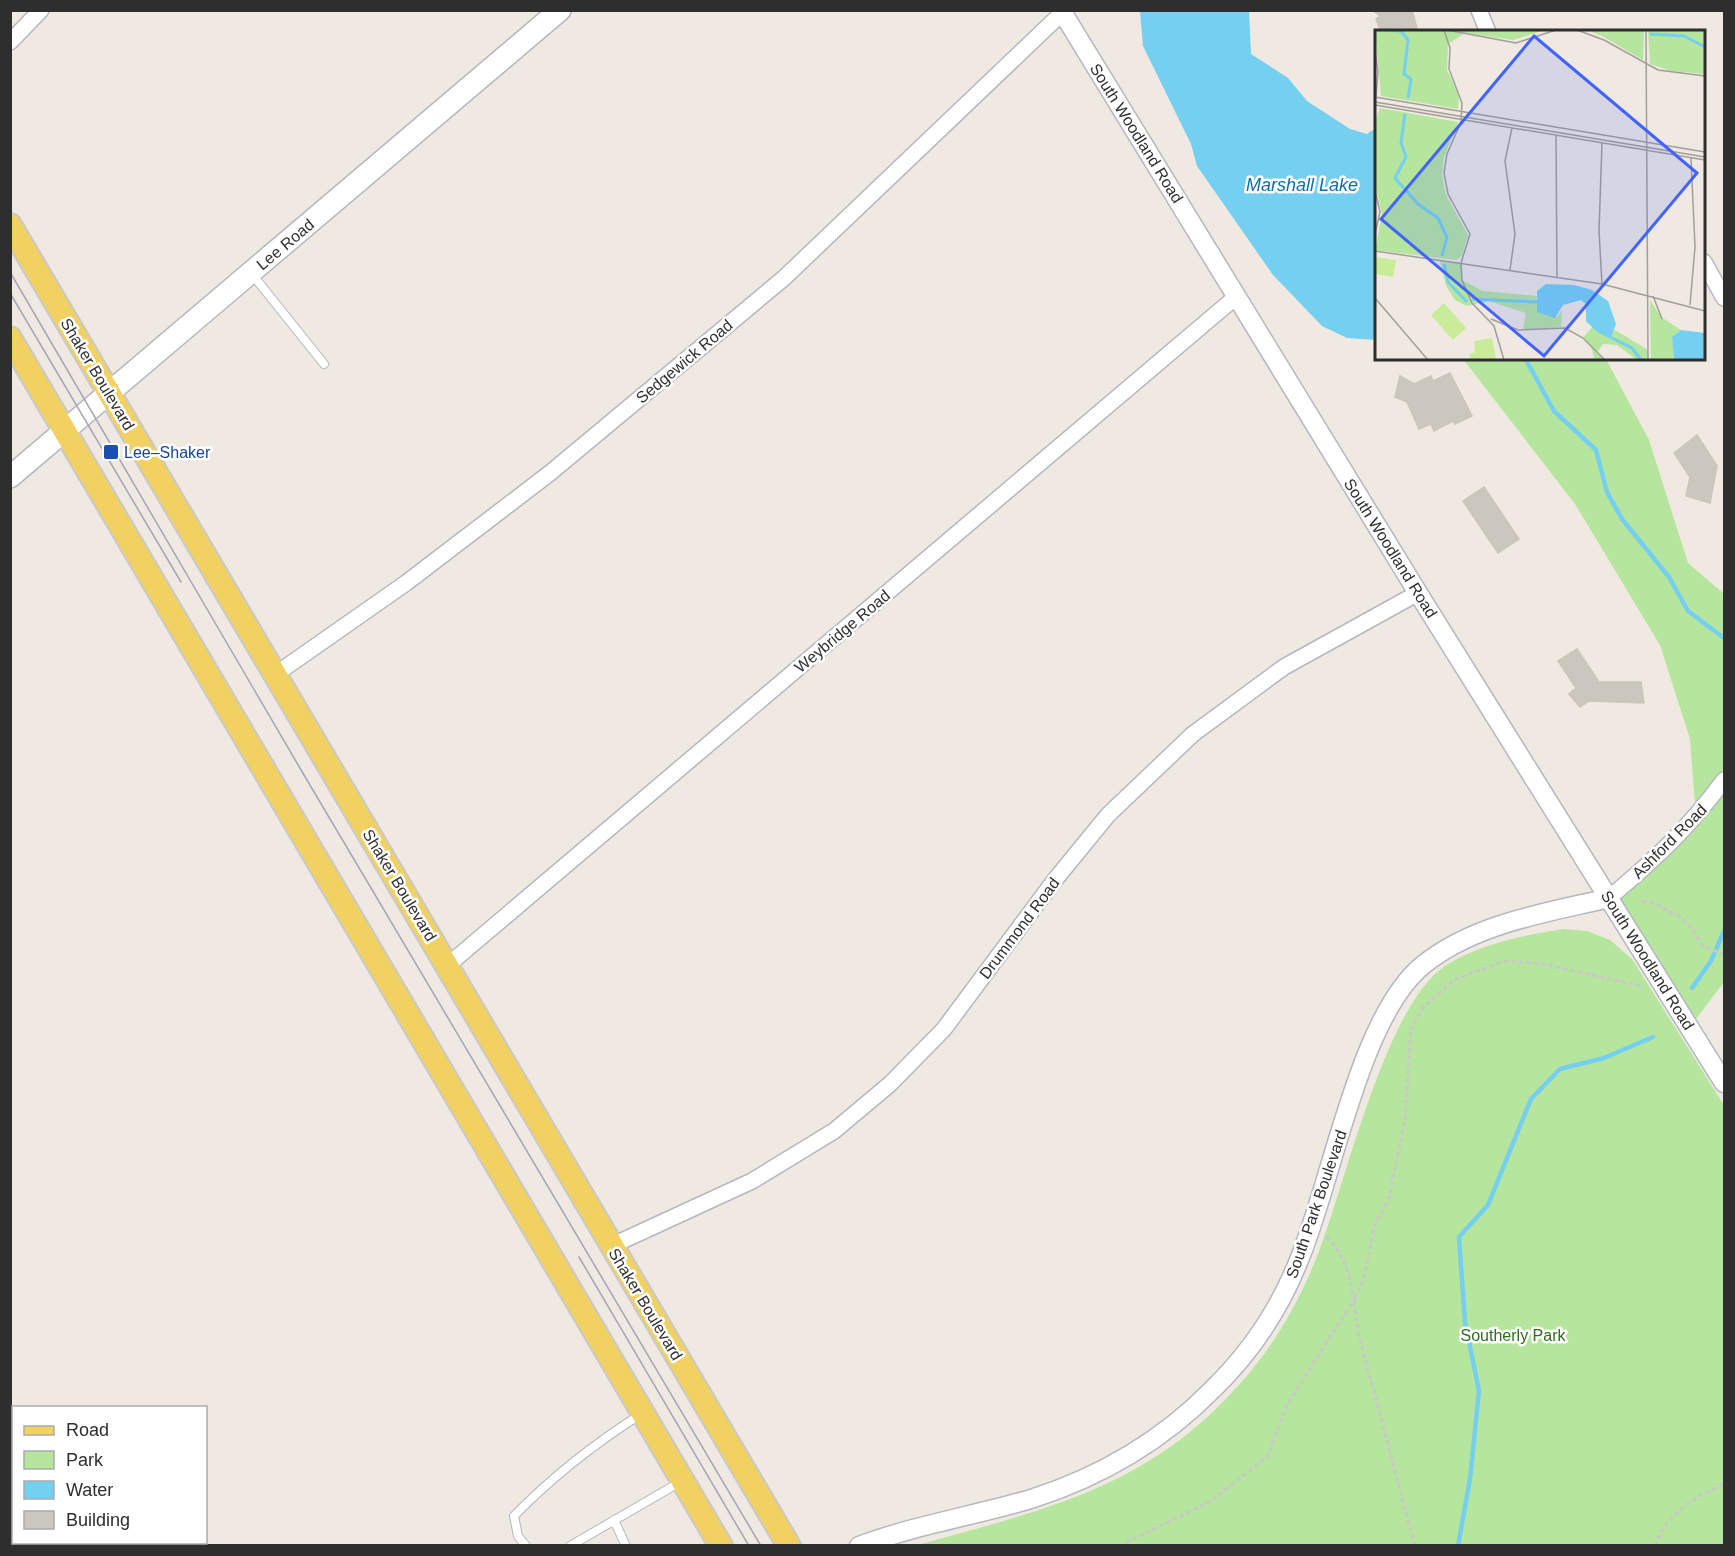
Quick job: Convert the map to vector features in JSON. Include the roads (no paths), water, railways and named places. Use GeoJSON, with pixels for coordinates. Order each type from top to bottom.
{"type":"FeatureCollection","features":[{"type":"Feature","properties":{"kind":"main road","name":"Lee Road"},"geometry":{"type":"LineString","coordinates":[[10,477],[560,10]]}},
{"type":"Feature","properties":{"kind":"main road","name":"Shaker Boulevard"},"geometry":{"type":"LineString","coordinates":[[10,225],[789,1545]]}},
{"type":"Feature","properties":{"kind":"main road"},"geometry":{"type":"LineString","coordinates":[[10,338],[721,1545]]}},
{"type":"Feature","properties":{"kind":"street"},"geometry":{"type":"LineString","coordinates":[[10,42],[41,10]]}},
{"type":"Feature","properties":{"kind":"street"},"geometry":{"type":"LineString","coordinates":[[1479,10],[1487,30]]}},
{"type":"Feature","properties":{"kind":"street","name":"South Woodland Road"},"geometry":{"type":"LineString","coordinates":[[1062,12],[1418,592],[1725,1083]]}},
{"type":"Feature","properties":{"kind":"street","name":"Sedgewick Road"},"geometry":{"type":"LineString","coordinates":[[276,674],[406,583],[550,473],[766,293],[1062,12]]}},
{"type":"Feature","properties":{"kind":"street"},"geometry":{"type":"LineString","coordinates":[[1705,264],[1725,298]]}},
{"type":"Feature","properties":{"kind":"street","name":"Weybridge Road"},"geometry":{"type":"LineString","coordinates":[[448,965],[1237,296]]}},
{"type":"Feature","properties":{"kind":"street","name":"Drummond Road"},"geometry":{"type":"LineString","coordinates":[[611,1246],[752,1181],[834,1131],[890,1084],[944,1029],[1053,880],[1108,815],[1193,734],[1284,667],[1418,592]]}},
{"type":"Feature","properties":{"kind":"street","name":"Ashford Road"},"geometry":{"type":"LineString","coordinates":[[1609,898],[1661,854],[1696,818],[1725,780]]}},
{"type":"Feature","properties":{"kind":"street","name":"South Park Boulevard"},"geometry":{"type":"LineString","coordinates":[[859,1545],[1062,1488],[1096,1474],[1154,1440],[1213,1390],[1245,1353],[1283,1296],[1310,1228],[1360,1075],[1385,1014],[1402,986],[1423,965],[1484,932],[1516,921],[1609,898]]}},
{"type":"Feature","properties":{"kind":"lane"},"geometry":{"type":"LineString","coordinates":[[251,272],[324,364]]}},
{"type":"Feature","properties":{"kind":"lane"},"geometry":{"type":"LineString","coordinates":[[526,1545],[518,1536],[514,1516],[564,1468],[595,1443],[643,1413]]}},
{"type":"Feature","properties":{"kind":"lane"},"geometry":{"type":"LineString","coordinates":[[570,1545],[683,1480]]}},
{"type":"Feature","properties":{"kind":"lane"},"geometry":{"type":"LineString","coordinates":[[614,1520],[626,1545]]}},
{"type":"Feature","properties":{"kind":"water","name":"Marshall Lake"},"geometry":{"type":"Polygon","coordinates":[[[1140,11],[1249,11],[1251,54],[1288,78],[1307,101],[1350,129],[1367,134],[1375,129],[1375,340],[1347,338],[1322,326],[1273,275],[1197,166],[1191,144],[1143,46],[1140,11]]]}},
{"type":"Feature","properties":{"kind":"waterway"},"geometry":{"type":"LineString","coordinates":[[1526,360],[1554,411],[1596,450],[1607,492],[1622,519],[1669,577],[1688,611],[1724,638]]}},
{"type":"Feature","properties":{"kind":"waterway"},"geometry":{"type":"LineString","coordinates":[[1692,988],[1711,961],[1724,931]]}},
{"type":"Feature","properties":{"kind":"waterway"},"geometry":{"type":"LineString","coordinates":[[1458,1546],[1470,1479],[1479,1391],[1465,1322],[1459,1237],[1488,1205],[1531,1099],[1560,1069],[1604,1058],[1653,1037]]}},
{"type":"Feature","properties":{"kind":"tram line"},"geometry":{"type":"LineString","coordinates":[[10,272],[304,775],[761,1546]]}},
{"type":"Feature","properties":{"kind":"tram line"},"geometry":{"type":"LineString","coordinates":[[10,293],[181,582]]}},
{"type":"Feature","properties":{"kind":"tram line"},"geometry":{"type":"LineString","coordinates":[[579,1257],[749,1546]]}},
{"type":"Feature","properties":{"kind":"place","name":"Lee–Shaker"},"geometry":{"type":"Point","coordinates":[111,452]}},
{"type":"Feature","properties":{"kind":"park label","name":"Southerly Park"},"geometry":{"type":"Point","coordinates":[1513,1335]}}]}
